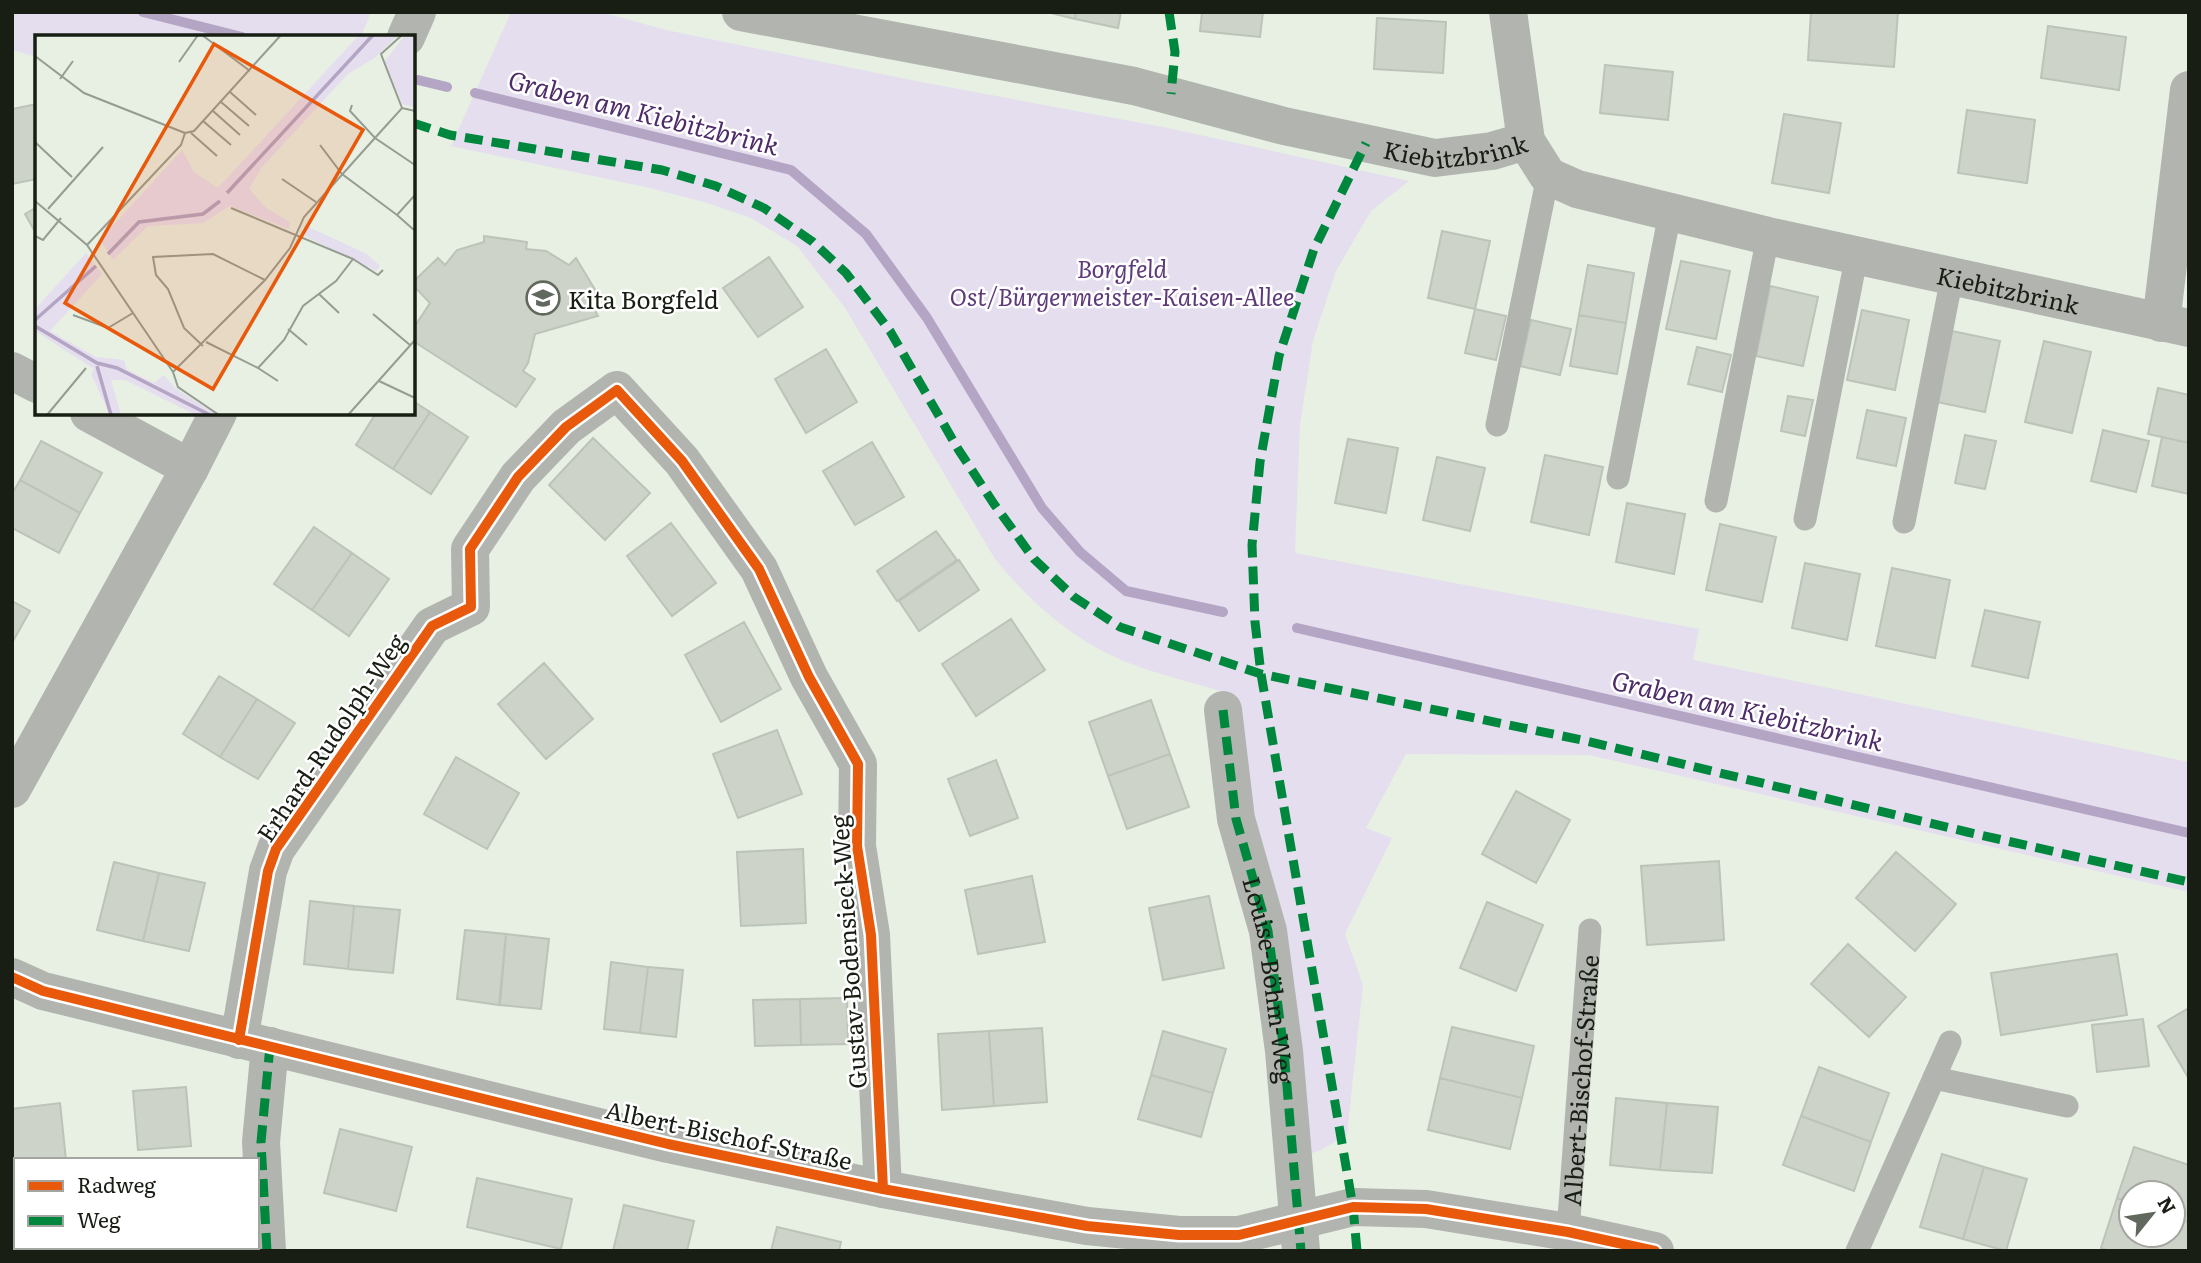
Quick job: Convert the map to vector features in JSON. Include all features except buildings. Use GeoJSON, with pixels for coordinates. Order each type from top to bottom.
{"type":"FeatureCollection","features":[{"type":"Feature","properties":{"kind":"street"},"geometry":{"type":"LineString","coordinates":[[407,35],[417,12]]}},
{"type":"Feature","properties":{"kind":"street","name":"Kiebitzbrink"},"geometry":{"type":"LineString","coordinates":[[741,12],[1134,86],[1284,126],[1435,158],[1492,151],[1526,141],[1548,176],[1577,190],[1768,236],[2175,325]]}},
{"type":"Feature","properties":{"kind":"street"},"geometry":{"type":"LineString","coordinates":[[1508,12],[1526,141]]}},
{"type":"Feature","properties":{"kind":"street"},"geometry":{"type":"LineString","coordinates":[[2175,325],[2189,90]]}},
{"type":"Feature","properties":{"kind":"street"},"geometry":{"type":"LineString","coordinates":[[12,371],[35,383]]}},
{"type":"Feature","properties":{"kind":"street","name":"Gustav-Bodensieck-Weg"},"geometry":{"type":"LineString","coordinates":[[471,607],[470,548],[518,477],[566,427],[617,390],[682,461],[760,569],[809,677],[858,764],[857,846],[871,935],[883,1189]]}},
{"type":"Feature","properties":{"kind":"street"},"geometry":{"type":"LineString","coordinates":[[93,415],[190,468]]}},
{"type":"Feature","properties":{"kind":"street"},"geometry":{"type":"LineString","coordinates":[[12,789],[217,415]]}},
{"type":"Feature","properties":{"kind":"street","name":"Erhard-Rudolph-Weg"},"geometry":{"type":"LineString","coordinates":[[254,1043],[268,871],[276,849],[432,626],[471,607]]}},
{"type":"Feature","properties":{"kind":"street","name":"Louise-Böhm-Weg"},"geometry":{"type":"LineString","coordinates":[[1223,710],[1236,819],[1268,931],[1284,1051],[1300,1236]]}},
{"type":"Feature","properties":{"kind":"street","name":"Albert-Bischof-Straße"},"geometry":{"type":"LineString","coordinates":[[12,977],[43,991],[668,1144],[883,1189],[1087,1226],[1179,1235],[1300,1236],[1353,1207],[1426,1209],[1567,1232],[1655,1251]]}},
{"type":"Feature","properties":{"kind":"street"},"geometry":{"type":"LineString","coordinates":[[254,1043],[267,1251]]}},
{"type":"Feature","properties":{"kind":"lane"},"geometry":{"type":"LineString","coordinates":[[1497,425],[1548,176]]}},
{"type":"Feature","properties":{"kind":"lane"},"geometry":{"type":"LineString","coordinates":[[1618,478],[1670,213]]}},
{"type":"Feature","properties":{"kind":"lane"},"geometry":{"type":"LineString","coordinates":[[1716,501],[1768,236]]}},
{"type":"Feature","properties":{"kind":"lane"},"geometry":{"type":"LineString","coordinates":[[1805,519],[1857,254]]}},
{"type":"Feature","properties":{"kind":"lane"},"geometry":{"type":"LineString","coordinates":[[1904,522],[1952,277]]}},
{"type":"Feature","properties":{"kind":"lane","name":"Albert-Bischof-Straße"},"geometry":{"type":"LineString","coordinates":[[1567,1232],[1590,930]]}},
{"type":"Feature","properties":{"kind":"lane"},"geometry":{"type":"LineString","coordinates":[[1857,1251],[1950,1042]]}},
{"type":"Feature","properties":{"kind":"lane"},"geometry":{"type":"LineString","coordinates":[[1934,1078],[2067,1106]]}},
{"type":"Feature","properties":{"kind":"green space"},"geometry":{"type":"Polygon","coordinates":[[[12,12],[371,12],[362,35],[35,35],[35,56],[12,50],[12,12]]]}},
{"type":"Feature","properties":{"kind":"green space","name":"Borgfeld Ost/Bürgermeister-Kaisen-Allee"},"geometry":{"type":"Polygon","coordinates":[[[511,12],[601,12],[666,30],[921,82],[1168,128],[1409,181],[1371,211],[1336,271],[1313,341],[1300,425],[1295,553],[1699,629],[1693,660],[2189,762],[2189,892],[1589,755],[1406,754],[1366,828],[1392,838],[1345,934],[1363,985],[1347,1135],[1302,1157],[1230,694],[1152,671],[1107,653],[1071,632],[1023,590],[995,559],[845,308],[797,246],[751,218],[704,202],[451,146],[511,12]]]}},
{"type":"Feature","properties":{"kind":"waterway","name":"Graben am Kiebitzbrink"},"geometry":{"type":"LineString","coordinates":[[143,12],[234,35]]}},
{"type":"Feature","properties":{"kind":"waterway","name":"Graben am Kiebitzbrink"},"geometry":{"type":"LineString","coordinates":[[418,80],[447,87]]}},
{"type":"Feature","properties":{"kind":"waterway","name":"Graben am Kiebitzbrink"},"geometry":{"type":"LineString","coordinates":[[475,93],[791,170],[866,234],[927,318],[1042,508],[1080,552],[1126,591],[1223,612]]}},
{"type":"Feature","properties":{"kind":"waterway","name":"Graben am Kiebitzbrink"},"geometry":{"type":"LineString","coordinates":[[1297,628],[2189,833]]}},
{"type":"Feature","properties":{"kind":"marked path"},"geometry":{"type":"LineString","coordinates":[[1169,12],[1175,52],[1171,94]]}},
{"type":"Feature","properties":{"kind":"marked path"},"geometry":{"type":"LineString","coordinates":[[415,124],[450,135],[662,170],[716,186],[764,208],[813,242],[846,273],[890,331],[958,449],[1034,559],[1074,597],[1120,627],[1261,674],[1582,740],[2189,882]]}},
{"type":"Feature","properties":{"kind":"marked path"},"geometry":{"type":"LineString","coordinates":[[1357,1251],[1353,1207],[1261,674],[1255,622],[1252,545],[1260,462],[1279,356],[1314,249],[1366,143]]}},
{"type":"Feature","properties":{"kind":"marked path"},"geometry":{"type":"LineString","coordinates":[[1223,710],[1236,819],[1268,931],[1284,1051],[1301,1251]]}},
{"type":"Feature","properties":{"kind":"marked path"},"geometry":{"type":"LineString","coordinates":[[267,1251],[261,1142],[270,1046]]}},
{"type":"Feature","properties":{"kind":"cycle path"},"geometry":{"type":"LineString","coordinates":[[239,1040],[268,871],[276,849],[432,626],[471,607],[470,549],[518,477],[566,427],[617,390],[682,461],[759,569],[809,677],[858,764],[857,846],[871,935],[883,1189]]}},
{"type":"Feature","properties":{"kind":"cycle path"},"geometry":{"type":"LineString","coordinates":[[12,977],[43,991],[668,1144],[883,1189],[1087,1226],[1179,1235],[1239,1235],[1353,1207],[1426,1209],[1568,1232],[1655,1251]]}},
{"type":"Feature","properties":{"kind":"place","name":"Kita Borgfeld"},"geometry":{"type":"Point","coordinates":[543,298]}}]}
